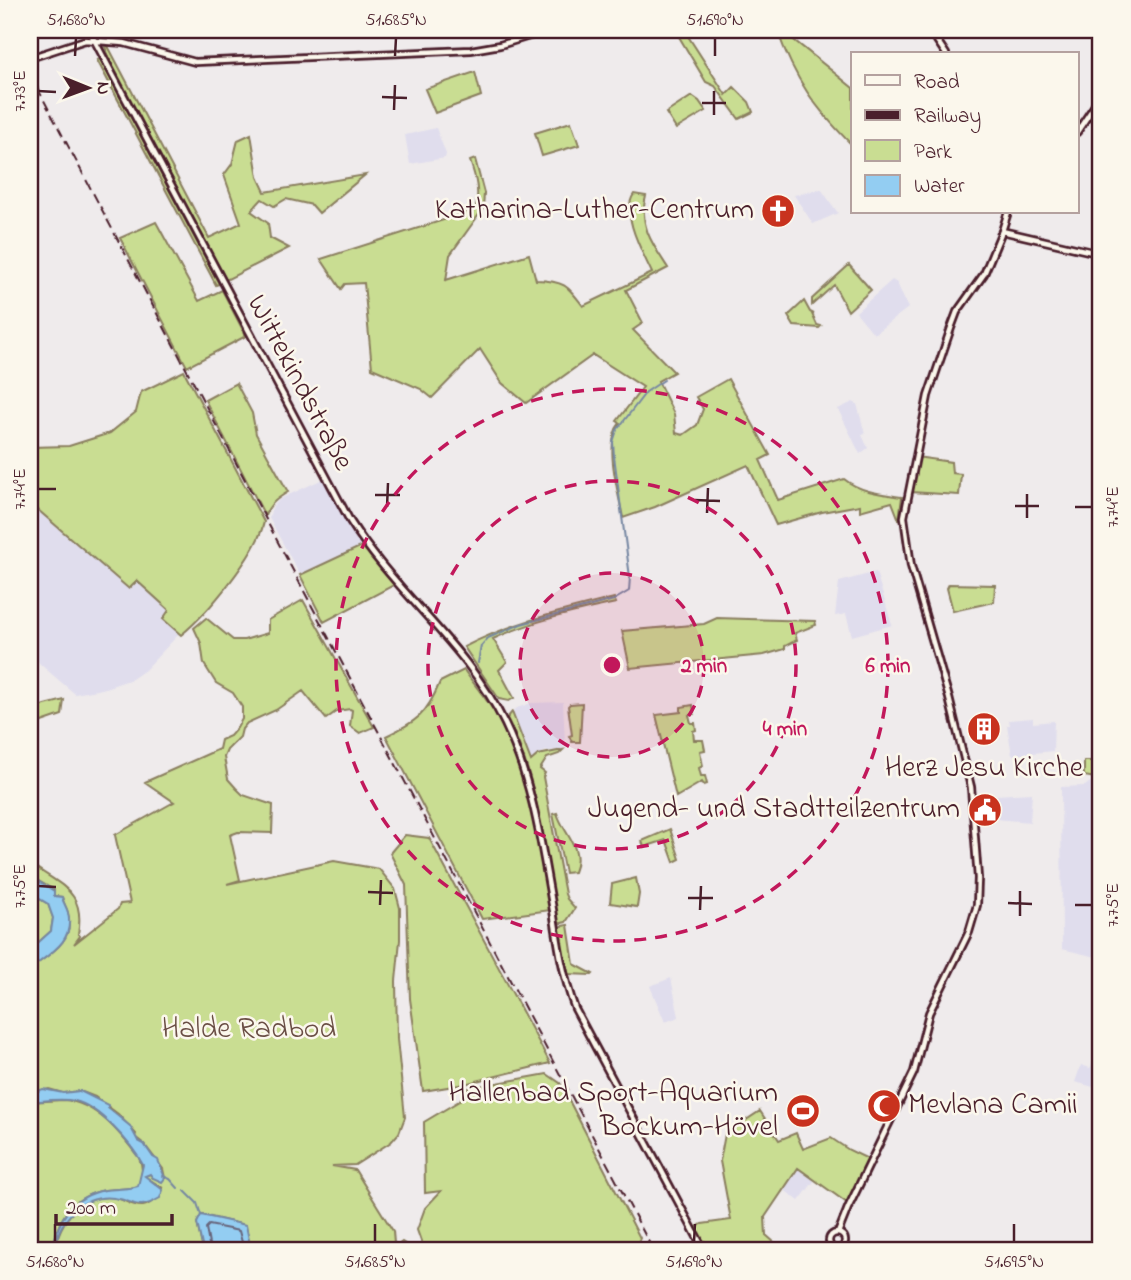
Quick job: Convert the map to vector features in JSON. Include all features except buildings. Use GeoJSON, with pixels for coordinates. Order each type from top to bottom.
{"type":"FeatureCollection","features":[{"type":"Feature","properties":{"kind":"main road","name":"Wittekindstraße"},"geometry":{"type":"LineString","coordinates":[[89,30],[350,521],[379,562],[466,660],[504,721],[517,752],[533,806],[564,976],[580,1019],[704,1250]]}},
{"type":"Feature","properties":{"kind":"main road"},"geometry":{"type":"LineString","coordinates":[[30,58],[78,42],[95,40],[124,43],[183,61],[200,62],[471,50],[500,45],[549,30]]}},
{"type":"Feature","properties":{"kind":"main road"},"geometry":{"type":"LineString","coordinates":[[930,30],[945,52]]}},
{"type":"Feature","properties":{"kind":"main road"},"geometry":{"type":"LineString","coordinates":[[1078,130],[1101,96]]}},
{"type":"Feature","properties":{"kind":"main road"},"geometry":{"type":"LineString","coordinates":[[831,1246],[830,1238],[838,1233],[914,1072],[929,1013],[969,932],[977,905],[978,878],[971,787],[911,566],[904,517],[928,396],[947,340],[957,312],[983,276],[1007,214]]}},
{"type":"Feature","properties":{"kind":"main road"},"geometry":{"type":"LineString","coordinates":[[1002,231],[1101,254]]}},
{"type":"Feature","properties":{"kind":"main road"},"geometry":{"type":"LineString","coordinates":[[831,1246],[836,1249],[844,1245],[845,1237],[838,1233]]}},
{"type":"Feature","properties":{"kind":"main road"},"geometry":{"type":"LineString","coordinates":[[825,1250],[831,1246]]}},
{"type":"Feature","properties":{"kind":"shaded area"},"geometry":{"type":"Polygon","coordinates":[[[436,128],[446,154],[445,158],[410,164],[405,135],[436,128]]]}},
{"type":"Feature","properties":{"kind":"shaded area"},"geometry":{"type":"Polygon","coordinates":[[[821,189],[838,213],[813,224],[794,195],[821,189]]]}},
{"type":"Feature","properties":{"kind":"shaded area"},"geometry":{"type":"Polygon","coordinates":[[[892,280],[897,283],[908,308],[874,334],[856,312],[892,280]]]}},
{"type":"Feature","properties":{"kind":"shaded area"},"geometry":{"type":"Polygon","coordinates":[[[853,402],[857,404],[865,434],[862,435],[868,448],[860,454],[838,409],[853,402]]]}},
{"type":"Feature","properties":{"kind":"shaded area"},"geometry":{"type":"Polygon","coordinates":[[[325,478],[364,545],[300,575],[269,518],[272,508],[280,499],[325,478]]]}},
{"type":"Feature","properties":{"kind":"shaded area"},"geometry":{"type":"Polygon","coordinates":[[[30,503],[129,588],[136,581],[170,610],[163,619],[179,634],[145,670],[132,679],[75,694],[40,664],[30,650],[30,503]]]}},
{"type":"Feature","properties":{"kind":"shaded area"},"geometry":{"type":"Polygon","coordinates":[[[876,572],[892,625],[852,636],[846,614],[835,616],[839,582],[876,572]]]}},
{"type":"Feature","properties":{"kind":"shaded area"},"geometry":{"type":"Polygon","coordinates":[[[563,702],[563,750],[546,751],[531,761],[512,712],[531,703],[563,702]]]}},
{"type":"Feature","properties":{"kind":"shaded area"},"geometry":{"type":"Polygon","coordinates":[[[1033,718],[1033,723],[1054,721],[1053,751],[1012,755],[1007,725],[1010,725],[1009,720],[1033,718]]]}},
{"type":"Feature","properties":{"kind":"shaded area"},"geometry":{"type":"Polygon","coordinates":[[[1090,782],[1101,783],[1101,958],[1062,949],[1061,787],[1085,786],[1090,782]]]}},
{"type":"Feature","properties":{"kind":"shaded area"},"geometry":{"type":"Polygon","coordinates":[[[1032,793],[1030,822],[995,819],[995,795],[1032,793]]]}},
{"type":"Feature","properties":{"kind":"shaded area"},"geometry":{"type":"Polygon","coordinates":[[[671,978],[679,1017],[665,1022],[650,986],[671,978]]]}},
{"type":"Feature","properties":{"kind":"shaded area"},"geometry":{"type":"Polygon","coordinates":[[[1093,1062],[1101,1064],[1097,1088],[1075,1082],[1081,1065],[1090,1068],[1093,1062]]]}},
{"type":"Feature","properties":{"kind":"shaded area"},"geometry":{"type":"Polygon","coordinates":[[[798,1168],[815,1180],[799,1201],[783,1189],[798,1168]]]}},
{"type":"Feature","properties":{"kind":"green space"},"geometry":{"type":"Polygon","coordinates":[[[675,30],[684,30],[726,95],[734,87],[749,102],[753,112],[739,119],[715,86],[706,82],[675,30]]]}},
{"type":"Feature","properties":{"kind":"green space"},"geometry":{"type":"Polygon","coordinates":[[[777,30],[786,30],[789,36],[851,86],[851,144],[828,119],[791,64],[777,30]]]}},
{"type":"Feature","properties":{"kind":"green space"},"geometry":{"type":"Polygon","coordinates":[[[108,46],[209,238],[241,223],[224,175],[232,164],[238,140],[251,134],[258,177],[265,192],[365,175],[319,213],[312,205],[286,199],[274,206],[262,199],[251,211],[268,223],[270,238],[289,248],[226,280],[113,66],[105,47],[108,46]]]}},
{"type":"Feature","properties":{"kind":"green space"},"geometry":{"type":"Polygon","coordinates":[[[100,59],[219,284],[216,285],[97,60],[100,59]]]}},
{"type":"Feature","properties":{"kind":"green space"},"geometry":{"type":"Polygon","coordinates":[[[475,72],[481,96],[435,113],[425,89],[475,72]]]}},
{"type":"Feature","properties":{"kind":"green space"},"geometry":{"type":"Polygon","coordinates":[[[692,96],[706,111],[676,129],[666,113],[692,96]]]}},
{"type":"Feature","properties":{"kind":"green space"},"geometry":{"type":"Polygon","coordinates":[[[571,122],[579,145],[542,156],[535,133],[571,122]]]}},
{"type":"Feature","properties":{"kind":"green space"},"geometry":{"type":"Polygon","coordinates":[[[475,159],[484,193],[483,209],[450,255],[446,280],[529,254],[536,280],[559,283],[573,293],[583,306],[652,273],[634,234],[630,212],[630,202],[634,194],[646,196],[645,225],[652,243],[668,268],[626,290],[643,323],[633,330],[674,372],[658,381],[674,414],[676,433],[683,435],[697,425],[703,409],[696,397],[728,379],[770,455],[760,460],[778,500],[844,479],[864,490],[902,497],[899,520],[892,502],[860,511],[860,505],[822,512],[776,525],[748,465],[655,507],[623,518],[612,456],[613,443],[620,423],[617,421],[643,387],[593,355],[526,403],[502,383],[480,349],[432,398],[421,389],[372,368],[364,283],[345,284],[341,289],[321,259],[475,210],[477,186],[470,161],[475,159]]]}},
{"type":"Feature","properties":{"kind":"green space"},"geometry":{"type":"Polygon","coordinates":[[[156,222],[199,301],[222,290],[246,336],[187,367],[120,238],[156,222]]]}},
{"type":"Feature","properties":{"kind":"green space"},"geometry":{"type":"Polygon","coordinates":[[[849,265],[871,290],[848,311],[834,285],[812,305],[812,299],[849,265]]]}},
{"type":"Feature","properties":{"kind":"green space"},"geometry":{"type":"Polygon","coordinates":[[[804,301],[814,314],[817,325],[821,326],[819,328],[794,326],[788,316],[804,301]]]}},
{"type":"Feature","properties":{"kind":"green space"},"geometry":{"type":"Polygon","coordinates":[[[184,371],[264,522],[252,550],[230,583],[181,635],[163,619],[169,610],[137,581],[129,589],[30,503],[30,447],[69,446],[110,433],[136,412],[141,392],[184,371]]]}},
{"type":"Feature","properties":{"kind":"green space"},"geometry":{"type":"Polygon","coordinates":[[[236,383],[252,413],[256,434],[288,492],[271,505],[265,516],[205,400],[236,383]]]}},
{"type":"Feature","properties":{"kind":"green space"},"geometry":{"type":"Polygon","coordinates":[[[916,457],[951,462],[952,473],[961,474],[959,495],[910,492],[916,457]]]}},
{"type":"Feature","properties":{"kind":"green space"},"geometry":{"type":"Polygon","coordinates":[[[364,545],[394,585],[324,622],[300,575],[364,545]]]}},
{"type":"Feature","properties":{"kind":"green space"},"geometry":{"type":"Polygon","coordinates":[[[949,584],[995,585],[994,602],[953,611],[947,588],[949,584]]]}},
{"type":"Feature","properties":{"kind":"green space"},"geometry":{"type":"Polygon","coordinates":[[[614,598],[616,603],[538,622],[493,639],[507,662],[499,670],[514,698],[509,701],[499,699],[464,647],[519,624],[614,598]]]}},
{"type":"Feature","properties":{"kind":"green space","name":"Halde Radbod"},"geometry":{"type":"Polygon","coordinates":[[[303,600],[374,727],[360,733],[350,726],[350,709],[337,711],[326,719],[303,691],[276,710],[247,723],[224,757],[228,779],[243,795],[273,805],[272,833],[238,832],[230,835],[240,880],[227,884],[334,861],[379,869],[395,889],[400,908],[396,981],[397,1039],[405,1117],[399,1133],[391,1142],[355,1165],[332,1166],[355,1170],[393,1231],[394,1243],[398,1245],[402,1242],[408,1246],[402,1250],[251,1250],[245,1225],[202,1215],[197,1223],[203,1250],[56,1250],[61,1229],[74,1211],[83,1204],[105,1197],[143,1206],[154,1199],[163,1188],[144,1176],[150,1174],[153,1178],[165,1178],[163,1169],[144,1144],[135,1137],[136,1134],[118,1114],[95,1097],[80,1091],[63,1093],[49,1089],[30,1094],[30,969],[59,946],[68,932],[69,923],[62,897],[54,896],[54,890],[30,876],[30,863],[68,890],[74,898],[78,907],[80,936],[74,944],[118,909],[120,904],[130,903],[115,835],[174,802],[145,782],[219,749],[221,740],[230,736],[242,719],[242,707],[233,693],[216,683],[204,664],[201,643],[194,628],[206,618],[233,640],[244,640],[268,633],[268,620],[303,600]]]}},
{"type":"Feature","properties":{"kind":"green space"},"geometry":{"type":"Polygon","coordinates":[[[717,618],[815,621],[816,625],[795,633],[797,640],[785,646],[785,649],[764,655],[630,668],[622,631],[704,624],[717,618]]]}},
{"type":"Feature","properties":{"kind":"green space"},"geometry":{"type":"Polygon","coordinates":[[[464,670],[494,712],[518,764],[532,812],[551,910],[482,919],[386,736],[420,716],[440,682],[464,670]]]}},
{"type":"Feature","properties":{"kind":"green space"},"geometry":{"type":"Polygon","coordinates":[[[64,700],[62,715],[30,726],[30,709],[64,700]]]}},
{"type":"Feature","properties":{"kind":"green space"},"geometry":{"type":"Polygon","coordinates":[[[582,703],[580,742],[572,742],[569,736],[572,735],[568,706],[582,703]]]}},
{"type":"Feature","properties":{"kind":"green space"},"geometry":{"type":"Polygon","coordinates":[[[693,705],[694,714],[689,715],[691,723],[695,723],[694,740],[703,740],[705,750],[700,751],[703,766],[699,768],[707,784],[702,782],[676,797],[656,715],[681,712],[681,707],[693,705]]]}},
{"type":"Feature","properties":{"kind":"green space"},"geometry":{"type":"Polygon","coordinates":[[[512,712],[531,761],[538,755],[563,750],[547,758],[540,769],[545,773],[543,777],[565,894],[575,908],[566,922],[557,924],[534,791],[518,741],[507,718],[512,712]]]}},
{"type":"Feature","properties":{"kind":"green space"},"geometry":{"type":"Polygon","coordinates":[[[1084,761],[1101,761],[1101,779],[1084,776],[1084,761]]]}},
{"type":"Feature","properties":{"kind":"green space"},"geometry":{"type":"Polygon","coordinates":[[[557,813],[575,849],[577,856],[574,872],[565,873],[553,814],[557,813]]]}},
{"type":"Feature","properties":{"kind":"green space"},"geometry":{"type":"Polygon","coordinates":[[[670,829],[680,859],[674,862],[666,840],[644,847],[642,841],[670,829]]]}},
{"type":"Feature","properties":{"kind":"green space"},"geometry":{"type":"Polygon","coordinates":[[[405,835],[429,838],[550,1063],[460,1085],[423,1091],[410,999],[406,885],[390,853],[405,835]]]}},
{"type":"Feature","properties":{"kind":"green space"},"geometry":{"type":"Polygon","coordinates":[[[636,878],[639,894],[637,907],[610,903],[612,884],[636,878]]]}},
{"type":"Feature","properties":{"kind":"green space"},"geometry":{"type":"Polygon","coordinates":[[[30,893],[48,904],[53,918],[51,931],[30,950],[30,893]]]}},
{"type":"Feature","properties":{"kind":"green space"},"geometry":{"type":"Polygon","coordinates":[[[568,925],[574,964],[592,975],[567,974],[557,927],[568,925]]]}},
{"type":"Feature","properties":{"kind":"green space"},"geometry":{"type":"Polygon","coordinates":[[[547,1074],[560,1083],[640,1238],[637,1250],[431,1250],[422,1244],[417,1230],[425,1208],[441,1191],[425,1193],[424,1122],[459,1101],[469,1088],[547,1074]]]}},
{"type":"Feature","properties":{"kind":"green space"},"geometry":{"type":"Polygon","coordinates":[[[30,1102],[75,1102],[97,1113],[116,1130],[139,1158],[141,1179],[139,1186],[105,1190],[75,1203],[62,1219],[54,1250],[30,1250],[30,1102]]]}},
{"type":"Feature","properties":{"kind":"green space"},"geometry":{"type":"Polygon","coordinates":[[[760,1111],[779,1140],[796,1133],[803,1149],[831,1138],[868,1159],[847,1203],[798,1168],[765,1217],[766,1235],[783,1250],[708,1250],[695,1228],[702,1224],[731,1220],[720,1161],[725,1134],[760,1111]]]}},
{"type":"Feature","properties":{"kind":"water"},"geometry":{"type":"Polygon","coordinates":[[[30,876],[54,891],[54,896],[62,897],[69,923],[68,932],[59,946],[30,969],[30,950],[51,931],[53,918],[48,904],[30,893],[30,876]]]}},
{"type":"Feature","properties":{"kind":"water"},"geometry":{"type":"Polygon","coordinates":[[[43,1089],[63,1093],[80,1091],[108,1105],[108,1108],[130,1126],[138,1141],[158,1160],[165,1178],[162,1182],[150,1174],[145,1176],[163,1190],[160,1198],[145,1205],[103,1198],[82,1205],[66,1220],[57,1239],[56,1250],[55,1239],[62,1219],[75,1204],[94,1193],[138,1186],[143,1165],[114,1127],[84,1104],[64,1100],[30,1102],[30,1094],[43,1089]]]}},
{"type":"Feature","properties":{"kind":"water"},"geometry":{"type":"Polygon","coordinates":[[[201,1215],[246,1225],[251,1250],[203,1250],[197,1223],[201,1215]]]}},
{"type":"Feature","properties":{"kind":"waterway"},"geometry":{"type":"LineString","coordinates":[[478,663],[481,646],[488,638],[521,624],[614,600],[629,591],[630,577],[613,442],[617,430],[646,392],[664,380]]}},
{"type":"Feature","properties":{"kind":"waterway"},"geometry":{"type":"LineString","coordinates":[[163,1176],[178,1188]]}},
{"type":"Feature","properties":{"kind":"waterway"},"geometry":{"type":"LineString","coordinates":[[185,1191],[197,1203],[201,1215]]}},
{"type":"Feature","properties":{"kind":"railway"},"geometry":{"type":"LineString","coordinates":[[30,74],[653,1250]]}},
{"type":"Feature","properties":{"kind":"place","name":"Katharina-Luther-Centrum"},"geometry":{"type":"Point","coordinates":[778,211]}},
{"type":"Feature","properties":{"kind":"place","name":"Herz Jesu Kirche"},"geometry":{"type":"Point","coordinates":[984,729]}},
{"type":"Feature","properties":{"kind":"place","name":"Jugend- und Stadtteilzentrum"},"geometry":{"type":"Point","coordinates":[985,810]}},
{"type":"Feature","properties":{"kind":"place","name":"Mevlana Camii"},"geometry":{"type":"Point","coordinates":[884,1106]}},
{"type":"Feature","properties":{"kind":"place","name":"Hallenbad Sport-Aquarium Bockum-Hövel"},"geometry":{"type":"Point","coordinates":[803,1111]}}]}
